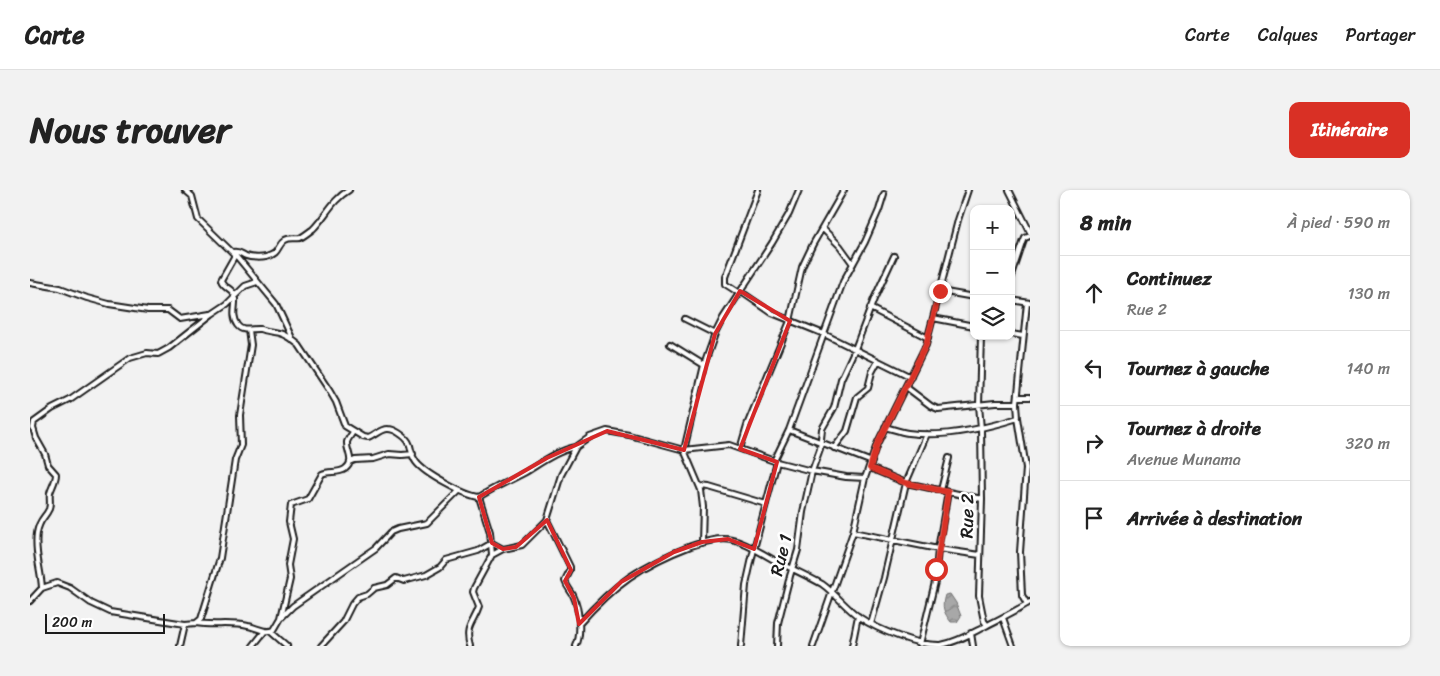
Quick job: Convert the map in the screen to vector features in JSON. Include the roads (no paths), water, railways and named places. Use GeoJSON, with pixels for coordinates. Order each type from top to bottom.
{"type":"FeatureCollection","features":[{"type":"Feature","properties":{"kind":"street"},"geometry":{"type":"LineString","coordinates":[[185,190],[192,196],[198,220],[232,252],[276,304],[292,339]]}},
{"type":"Feature","properties":{"kind":"street"},"geometry":{"type":"LineString","coordinates":[[232,252],[242,252],[247,256],[256,257],[274,254],[287,238],[299,238],[313,228],[338,197],[348,190]]}},
{"type":"Feature","properties":{"kind":"street"},"geometry":{"type":"LineString","coordinates":[[758,190],[724,277],[724,284],[772,313],[824,334],[911,377]]}},
{"type":"Feature","properties":{"kind":"street"},"geometry":{"type":"LineString","coordinates":[[702,542],[703,507],[700,486],[684,450],[704,365],[715,334],[727,310],[789,214],[799,190]]}},
{"type":"Feature","properties":{"kind":"street"},"geometry":{"type":"LineString","coordinates":[[740,449],[747,426],[790,321],[802,267],[844,190]]}},
{"type":"Feature","properties":{"kind":"street"},"geometry":{"type":"LineString","coordinates":[[813,646],[853,532],[865,478],[877,444],[920,360],[928,338],[968,190]]}},
{"type":"Feature","properties":{"kind":"street"},"geometry":{"type":"LineString","coordinates":[[1009,190],[1030,234],[1025,238],[1015,267]]}},
{"type":"Feature","properties":{"kind":"street"},"geometry":{"type":"LineString","coordinates":[[741,646],[746,585],[776,462],[843,282],[865,242],[884,194]]}},
{"type":"Feature","properties":{"kind":"street"},"geometry":{"type":"LineString","coordinates":[[823,230],[840,246],[853,264]]}},
{"type":"Feature","properties":{"kind":"street"},"geometry":{"type":"LineString","coordinates":[[232,252],[234,257],[221,280],[222,284],[234,293],[235,318],[241,328],[280,333],[292,339],[299,345],[329,390],[336,402],[345,426],[353,432],[368,438],[384,429],[392,430],[408,440],[417,462],[422,467],[459,491],[479,497]]}},
{"type":"Feature","properties":{"kind":"street","name":"Rue 1"},"geometry":{"type":"LineString","coordinates":[[776,646],[778,623],[798,550],[803,512],[812,471],[821,443],[823,427],[829,420],[834,408],[840,379],[855,349],[870,308],[894,256]]}},
{"type":"Feature","properties":{"kind":"street"},"geometry":{"type":"LineString","coordinates":[[42,588],[36,550],[37,532],[41,519],[50,509],[50,494],[56,474],[48,465],[45,454],[36,438],[33,428],[34,422],[52,409],[70,400],[130,358],[146,353],[158,354],[170,348],[227,304],[245,286],[257,282]]}},
{"type":"Feature","properties":{"kind":"street"},"geometry":{"type":"LineString","coordinates":[[30,283],[60,288],[109,304],[148,310],[168,310],[180,319],[212,314]]}},
{"type":"Feature","properties":{"kind":"street"},"geometry":{"type":"LineString","coordinates":[[940,291],[970,296]]}},
{"type":"Feature","properties":{"kind":"street"},"geometry":{"type":"LineString","coordinates":[[579,624],[598,602],[630,575],[674,552],[702,542],[728,539],[735,540],[792,568],[832,591],[846,606],[871,624],[920,644],[940,646],[962,639],[1029,603],[1022,595],[1020,552],[1026,468],[1017,403],[1023,336],[1029,303],[1015,301]]}},
{"type":"Feature","properties":{"kind":"street"},"geometry":{"type":"LineString","coordinates":[[870,308],[928,338]]}},
{"type":"Feature","properties":{"kind":"street"},"geometry":{"type":"LineString","coordinates":[[933,318],[970,325]]}},
{"type":"Feature","properties":{"kind":"street"},"geometry":{"type":"LineString","coordinates":[[685,319],[715,334]]}},
{"type":"Feature","properties":{"kind":"street"},"geometry":{"type":"LineString","coordinates":[[196,623],[201,619],[220,558],[235,460],[241,445],[240,415],[251,345],[249,330]]}},
{"type":"Feature","properties":{"kind":"street"},"geometry":{"type":"LineString","coordinates":[[1015,335],[1023,336]]}},
{"type":"Feature","properties":{"kind":"street","name":"Rue 2"},"geometry":{"type":"LineString","coordinates":[[981,340],[979,406],[982,499],[979,596],[984,621],[987,625]]}},
{"type":"Feature","properties":{"kind":"street"},"geometry":{"type":"LineString","coordinates":[[670,344],[704,365]]}},
{"type":"Feature","properties":{"kind":"street"},"geometry":{"type":"LineString","coordinates":[[834,448],[847,431],[857,398],[868,388],[872,372],[878,361]]}},
{"type":"Feature","properties":{"kind":"street"},"geometry":{"type":"LineString","coordinates":[[906,387],[934,408],[979,406],[1003,402],[1017,403]]}},
{"type":"Feature","properties":{"kind":"street"},"geometry":{"type":"LineString","coordinates":[[1018,397],[1030,397]]}},
{"type":"Feature","properties":{"kind":"street"},"geometry":{"type":"LineString","coordinates":[[885,427],[906,433],[927,434],[981,429],[1018,418]]}},
{"type":"Feature","properties":{"kind":"street"},"geometry":{"type":"LineString","coordinates":[[479,497],[547,458],[576,447],[590,437],[607,430],[684,450],[721,445],[812,471],[865,478]]}},
{"type":"Feature","properties":{"kind":"street"},"geometry":{"type":"LineString","coordinates":[[789,430],[872,462]]}},
{"type":"Feature","properties":{"kind":"street"},"geometry":{"type":"LineString","coordinates":[[271,632],[276,629],[281,618],[290,579],[288,565],[293,539],[289,522],[290,505],[308,499],[325,472],[340,471],[347,468],[350,462],[347,442],[353,432]]}},
{"type":"Feature","properties":{"kind":"street"},"geometry":{"type":"LineString","coordinates":[[871,624],[906,483],[927,434]]}},
{"type":"Feature","properties":{"kind":"street"},"geometry":{"type":"LineString","coordinates":[[492,555],[503,549],[522,545],[547,520],[561,475],[576,447]]}},
{"type":"Feature","properties":{"kind":"street"},"geometry":{"type":"LineString","coordinates":[[350,462],[373,459],[389,454],[413,454]]}},
{"type":"Feature","properties":{"kind":"street"},"geometry":{"type":"LineString","coordinates":[[940,490],[949,458]]}},
{"type":"Feature","properties":{"kind":"street"},"geometry":{"type":"LineString","coordinates":[[870,468],[906,483],[982,499]]}},
{"type":"Feature","properties":{"kind":"street"},"geometry":{"type":"LineString","coordinates":[[700,486],[766,504]]}},
{"type":"Feature","properties":{"kind":"street"},"geometry":{"type":"LineString","coordinates":[[281,618],[301,601],[376,548],[391,532],[427,523],[459,491]]}},
{"type":"Feature","properties":{"kind":"street","name":"Rue 2"},"geometry":{"type":"LineString","coordinates":[[920,644],[935,582],[938,549],[948,492]]}},
{"type":"Feature","properties":{"kind":"street"},"geometry":{"type":"LineString","coordinates":[[470,646],[468,629],[479,607],[473,592],[492,555],[492,543],[479,497]]}},
{"type":"Feature","properties":{"kind":"street"},"geometry":{"type":"LineString","coordinates":[[547,520],[570,567],[570,572],[565,581],[574,598],[579,624],[580,637],[576,646]]}},
{"type":"Feature","properties":{"kind":"street"},"geometry":{"type":"LineString","coordinates":[[853,532],[938,549],[980,555]]}},
{"type":"Feature","properties":{"kind":"street"},"geometry":{"type":"LineString","coordinates":[[492,543],[503,549]]}},
{"type":"Feature","properties":{"kind":"street"},"geometry":{"type":"LineString","coordinates":[[322,646],[343,622],[352,604],[358,597],[367,594],[374,588],[387,585],[394,578],[404,581],[426,575],[440,567],[446,560],[478,551],[492,543]]}},
{"type":"Feature","properties":{"kind":"street"},"geometry":{"type":"LineString","coordinates":[[30,601],[42,588],[57,583],[70,588],[91,603],[110,612],[185,624],[238,624],[271,632],[287,646]]}},
{"type":"Feature","properties":{"kind":"street"},"geometry":{"type":"LineString","coordinates":[[852,646],[858,616]]}},
{"type":"Feature","properties":{"kind":"street"},"geometry":{"type":"LineString","coordinates":[[1003,618],[1013,646]]}},
{"type":"Feature","properties":{"kind":"street"},"geometry":{"type":"LineString","coordinates":[[180,646],[185,624]]}},
{"type":"Feature","properties":{"kind":"street"},"geometry":{"type":"LineString","coordinates":[[253,646],[266,631]]}},
{"type":"Feature","properties":{"kind":"street"},"geometry":{"type":"LineString","coordinates":[[971,634],[973,646]]}},
{"type":"Feature","properties":{"kind":"street"},"geometry":{"type":"LineString","coordinates":[[276,637],[279,646]]}},
{"type":"Feature","properties":{"kind":"street"},"geometry":{"type":"LineString","coordinates":[[906,646],[907,640]]}},
{"type":"Feature","properties":{"kind":"water"},"geometry":{"type":"Polygon","coordinates":[[[950,594],[961,616],[957,622],[951,622],[944,610],[945,595],[950,594]]]}}]}
